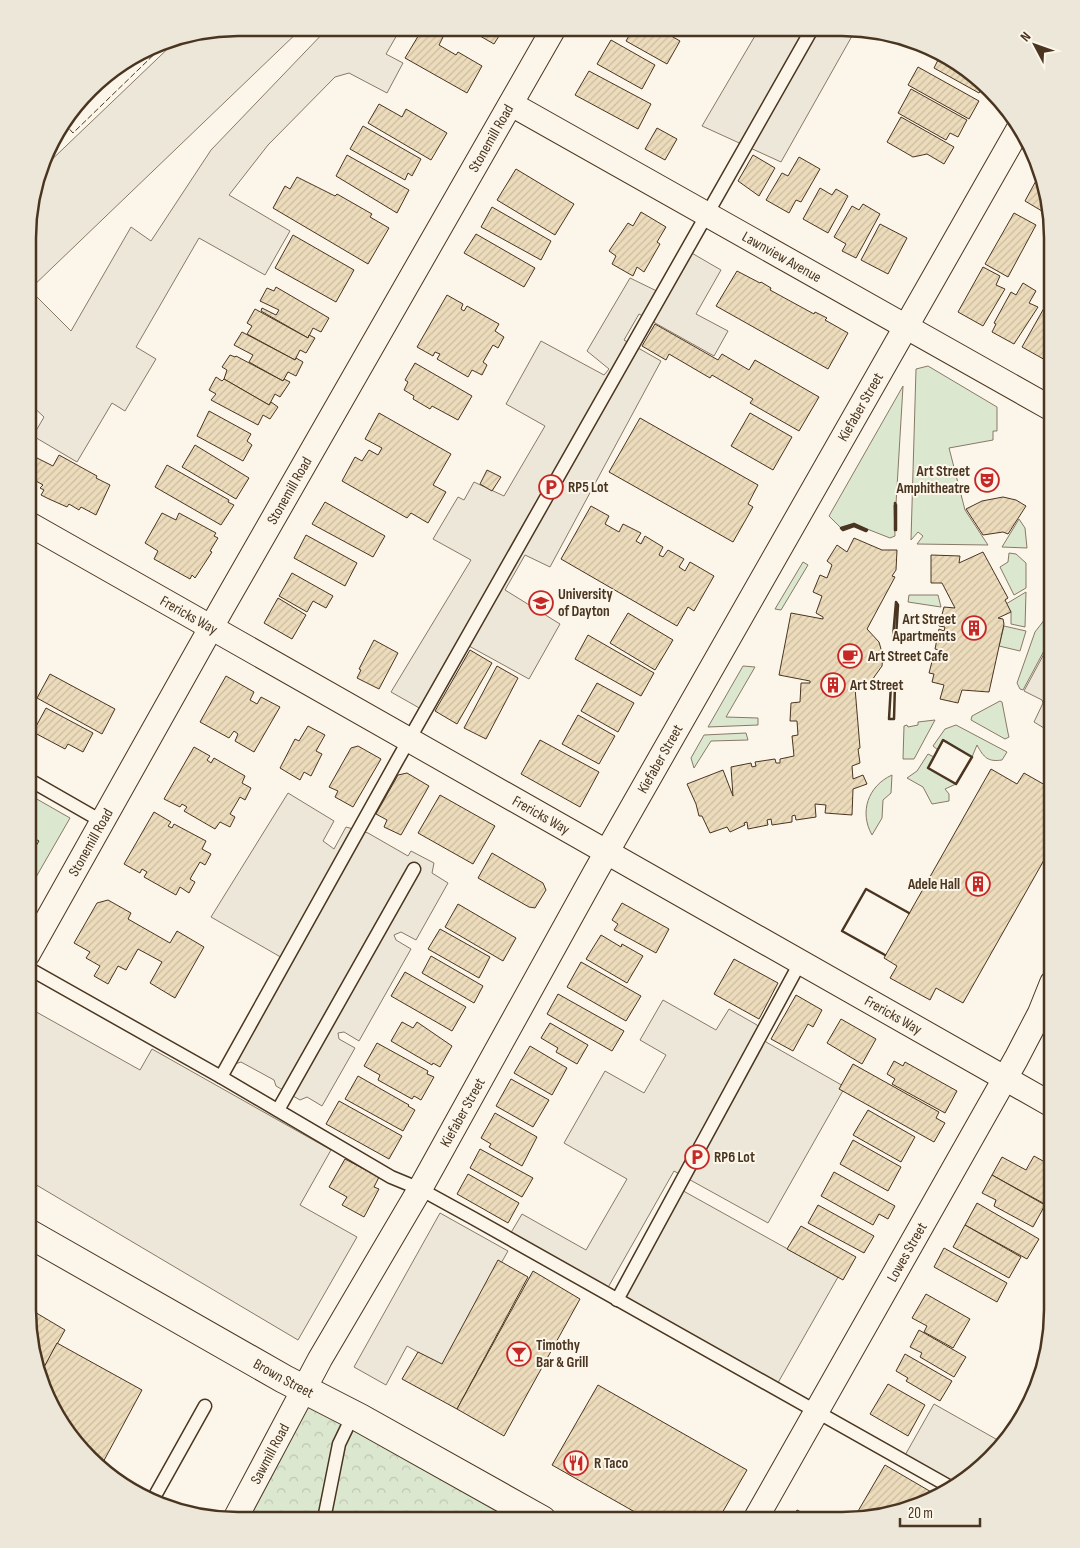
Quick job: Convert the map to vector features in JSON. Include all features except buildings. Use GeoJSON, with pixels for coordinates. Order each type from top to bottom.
{"type":"FeatureCollection","features":[{"type":"Feature","properties":{"kind":"street","name":"Stonemill Road"},"geometry":{"type":"LineString","coordinates":[[36,940],[211,627],[549,36]]}},
{"type":"Feature","properties":{"kind":"street","name":"Lawnview Avenue"},"geometry":{"type":"LineString","coordinates":[[511,104],[1044,404]]}},
{"type":"Feature","properties":{"kind":"street","name":"Kiefaber Street"},"geometry":{"type":"LineString","coordinates":[[303,1389],[420,1188],[608,851],[1015,135]]}},
{"type":"Feature","properties":{"kind":"street","name":"Frericks Way"},"geometry":{"type":"LineString","coordinates":[[36,528],[1044,1100]]}},
{"type":"Feature","properties":{"kind":"street","name":"Lowes Street"},"geometry":{"type":"LineString","coordinates":[[760,1512],[818,1412],[1005,1077],[1032,1028],[1044,1000]]}},
{"type":"Feature","properties":{"kind":"street","name":"Brown Street"},"geometry":{"type":"LineString","coordinates":[[36,1238],[149,1304],[528,1512]]}},
{"type":"Feature","properties":{"kind":"street","name":"Sawmill Road"},"geometry":{"type":"LineString","coordinates":[[239,1512],[303,1389]]}},
{"type":"Feature","properties":{"kind":"lane"},"geometry":{"type":"LineString","coordinates":[[221,1076],[408,740],[808,36]]}},
{"type":"Feature","properties":{"kind":"lane"},"geometry":{"type":"LineString","coordinates":[[36,784],[103,822]]}},
{"type":"Feature","properties":{"kind":"lane"},"geometry":{"type":"LineString","coordinates":[[278,1110],[414,869]]}},
{"type":"Feature","properties":{"kind":"lane"},"geometry":{"type":"LineString","coordinates":[[618,1300],[801,961]]}},
{"type":"Feature","properties":{"kind":"lane"},"geometry":{"type":"LineString","coordinates":[[36,972],[221,1076],[391,1177],[420,1188],[945,1484]]}},
{"type":"Feature","properties":{"kind":"lane"},"geometry":{"type":"LineString","coordinates":[[156,1494],[205,1406]]}},
{"type":"Feature","properties":{"kind":"lane"},"geometry":{"type":"LineString","coordinates":[[325,1512],[339,1444],[353,1415]]}},
{"type":"Feature","properties":{"kind":"green space"},"geometry":{"type":"Polygon","coordinates":[[[928,366],[997,407],[997,431],[993,431],[993,440],[949,448],[965,510],[988,545],[917,544],[923,536],[918,532],[911,540],[916,369],[928,366]]]}},
{"type":"Feature","properties":{"kind":"green space"},"geometry":{"type":"Polygon","coordinates":[[[903,386],[896,504],[894,505],[895,536],[890,538],[857,525],[841,528],[829,516],[903,386]]]}},
{"type":"Feature","properties":{"kind":"green space"},"geometry":{"type":"Polygon","coordinates":[[[1019,519],[1025,528],[1027,548],[1002,547],[1019,519]]]}},
{"type":"Feature","properties":{"kind":"green space"},"geometry":{"type":"Polygon","coordinates":[[[1009,553],[1016,554],[1026,563],[1026,588],[1014,595],[1000,567],[1008,562],[1009,553]]]}},
{"type":"Feature","properties":{"kind":"green space"},"geometry":{"type":"Polygon","coordinates":[[[803,562],[808,565],[781,610],[775,609],[803,562]]]}},
{"type":"Feature","properties":{"kind":"green space"},"geometry":{"type":"Polygon","coordinates":[[[1026,592],[1025,627],[1011,624],[1011,612],[1006,604],[1026,592]]]}},
{"type":"Feature","properties":{"kind":"green space"},"geometry":{"type":"Polygon","coordinates":[[[909,595],[938,595],[941,607],[908,602],[909,595]]]}},
{"type":"Feature","properties":{"kind":"green space"},"geometry":{"type":"Polygon","coordinates":[[[1044,620],[1044,651],[1023,690],[1020,689],[1017,683],[1035,632],[1044,620]]]}},
{"type":"Feature","properties":{"kind":"green space"},"geometry":{"type":"Polygon","coordinates":[[[1004,626],[1026,631],[1020,651],[999,646],[1004,626]]]}},
{"type":"Feature","properties":{"kind":"green space"},"geometry":{"type":"Polygon","coordinates":[[[743,666],[755,667],[726,717],[758,718],[758,725],[708,727],[743,666]]]}},
{"type":"Feature","properties":{"kind":"green space"},"geometry":{"type":"Polygon","coordinates":[[[1000,701],[1002,702],[1009,737],[1005,739],[971,720],[972,716],[1000,701]]]}},
{"type":"Feature","properties":{"kind":"green space"},"geometry":{"type":"Polygon","coordinates":[[[935,720],[914,759],[903,759],[904,726],[907,725],[908,727],[918,725],[918,722],[935,720]]]}},
{"type":"Feature","properties":{"kind":"green space"},"geometry":{"type":"Polygon","coordinates":[[[956,725],[1007,752],[1002,760],[990,760],[977,745],[972,757],[944,740],[938,750],[933,746],[945,729],[956,725]]]}},
{"type":"Feature","properties":{"kind":"green space"},"geometry":{"type":"Polygon","coordinates":[[[746,733],[748,740],[711,741],[694,768],[691,758],[704,735],[746,733]]]}},
{"type":"Feature","properties":{"kind":"green space"},"geometry":{"type":"Polygon","coordinates":[[[928,754],[934,757],[928,768],[956,784],[945,789],[949,794],[949,801],[932,804],[923,787],[907,778],[917,771],[928,754]]]}},
{"type":"Feature","properties":{"kind":"green space"},"geometry":{"type":"Polygon","coordinates":[[[892,775],[891,793],[883,800],[882,818],[872,835],[866,817],[868,800],[877,786],[892,775]]]}},
{"type":"Feature","properties":{"kind":"green space"},"geometry":{"type":"Polygon","coordinates":[[[36,799],[70,818],[36,877],[36,799]]]}},
{"type":"Feature","properties":{"kind":"green space"},"geometry":{"type":"Polygon","coordinates":[[[303,1389],[527,1512],[239,1512],[303,1389]]]}},
{"type":"Feature","properties":{"kind":"shaded area"},"geometry":{"type":"Polygon","coordinates":[[[294,36],[36,283],[38,211],[43,186],[53,158],[167,50],[211,38],[294,36]]]}},
{"type":"Feature","properties":{"kind":"shaded area"},"geometry":{"type":"Polygon","coordinates":[[[320,36],[396,36],[386,54],[403,63],[387,93],[349,73],[335,77],[268,145],[229,195],[290,231],[265,275],[199,238],[136,347],[156,359],[125,411],[112,403],[77,462],[36,438],[36,431],[44,417],[36,410],[36,296],[71,331],[131,227],[151,241],[211,150],[320,36]]]}},
{"type":"Feature","properties":{"kind":"shaded area"},"geometry":{"type":"Polygon","coordinates":[[[755,36],[852,37],[781,162],[702,126],[755,36]]]}},
{"type":"Feature","properties":{"kind":"shaded area","name":"RP5 Lot"},"geometry":{"type":"Polygon","coordinates":[[[690,252],[721,270],[696,314],[728,331],[714,356],[639,314],[624,340],[661,361],[550,567],[525,555],[505,590],[560,624],[529,679],[469,646],[430,714],[391,692],[471,560],[433,539],[458,497],[464,500],[474,482],[504,496],[545,426],[506,404],[541,341],[604,375],[609,369],[587,351],[630,278],[665,295],[690,252]]]}},
{"type":"Feature","properties":{"kind":"shaded area"},"geometry":{"type":"Polygon","coordinates":[[[1044,654],[1044,728],[1034,722],[1043,703],[1042,700],[1024,691],[1044,654]]]}},
{"type":"Feature","properties":{"kind":"shaded area"},"geometry":{"type":"Polygon","coordinates":[[[288,793],[334,821],[323,841],[334,849],[346,827],[368,833],[408,856],[411,851],[434,863],[432,873],[448,883],[416,940],[401,932],[394,935],[396,940],[411,949],[359,1041],[344,1032],[338,1033],[339,1039],[355,1048],[322,1106],[307,1097],[300,1100],[276,1086],[274,1080],[241,1062],[235,1064],[291,963],[211,917],[288,793]]]}},
{"type":"Feature","properties":{"kind":"shaded area","name":"RP6 Lot"},"geometry":{"type":"Polygon","coordinates":[[[663,1000],[716,1030],[729,1009],[757,1025],[766,1042],[845,1087],[768,1223],[674,1171],[606,1291],[509,1236],[522,1214],[586,1250],[627,1179],[564,1143],[605,1071],[644,1093],[666,1055],[640,1040],[663,1000]]]}},
{"type":"Feature","properties":{"kind":"shaded area"},"geometry":{"type":"Polygon","coordinates":[[[36,1012],[140,1070],[152,1049],[331,1150],[300,1205],[357,1237],[298,1340],[36,1185],[36,1012]]]}},
{"type":"Feature","properties":{"kind":"shaded area"},"geometry":{"type":"Polygon","coordinates":[[[678,1188],[838,1277],[775,1388],[617,1300],[678,1188]]]}},
{"type":"Feature","properties":{"kind":"shaded area"},"geometry":{"type":"Polygon","coordinates":[[[440,1213],[508,1251],[443,1366],[407,1346],[386,1385],[354,1367],[440,1213]]]}},
{"type":"Feature","properties":{"kind":"shaded area"},"geometry":{"type":"Polygon","coordinates":[[[934,1404],[997,1439],[975,1462],[949,1481],[904,1457],[934,1404]]]}},
{"type":"Feature","properties":{"kind":"fence"},"geometry":{"type":"LineString","coordinates":[[69,128],[73,133],[153,55]]}},
{"type":"Feature","properties":{"kind":"wall"},"geometry":{"type":"LineString","coordinates":[[895,503],[896,505],[896,530],[895,530],[895,503]]}},
{"type":"Feature","properties":{"kind":"wall"},"geometry":{"type":"LineString","coordinates":[[854,524],[867,530],[854,526],[843,530],[841,528],[854,524]]}},
{"type":"Feature","properties":{"kind":"wall"},"geometry":{"type":"LineString","coordinates":[[896,602],[898,605],[896,637],[893,637],[896,602]]}},
{"type":"Feature","properties":{"kind":"wall"},"geometry":{"type":"LineString","coordinates":[[891,685],[895,685],[894,719],[889,719],[891,685]]}},
{"type":"Feature","properties":{"kind":"wall"},"geometry":{"type":"LineString","coordinates":[[943,740],[972,757],[956,784],[928,768],[943,740]]}},
{"type":"Feature","properties":{"kind":"wall"},"geometry":{"type":"LineString","coordinates":[[885,955],[842,931],[866,889],[909,913]]}},
{"type":"Feature","properties":{"kind":"place","name":"Art Street Amphitheatre"},"geometry":{"type":"Point","coordinates":[987,480]}},
{"type":"Feature","properties":{"kind":"place","name":"RP5 Lot"},"geometry":{"type":"Point","coordinates":[551,487]}},
{"type":"Feature","properties":{"kind":"place","name":"University of Dayton"},"geometry":{"type":"Point","coordinates":[541,603]}},
{"type":"Feature","properties":{"kind":"place","name":"Art Street Apartments"},"geometry":{"type":"Point","coordinates":[974,628]}},
{"type":"Feature","properties":{"kind":"place","name":"Art Street Cafe"},"geometry":{"type":"Point","coordinates":[850,656]}},
{"type":"Feature","properties":{"kind":"place","name":"Art Street"},"geometry":{"type":"Point","coordinates":[833,685]}},
{"type":"Feature","properties":{"kind":"place","name":"Adele Hall"},"geometry":{"type":"Point","coordinates":[978,884]}},
{"type":"Feature","properties":{"kind":"place","name":"RP6 Lot"},"geometry":{"type":"Point","coordinates":[697,1157]}},
{"type":"Feature","properties":{"kind":"place","name":"Timothy Bar & Grill"},"geometry":{"type":"Point","coordinates":[519,1354]}},
{"type":"Feature","properties":{"kind":"place","name":"R Taco"},"geometry":{"type":"Point","coordinates":[576,1463]}}]}
